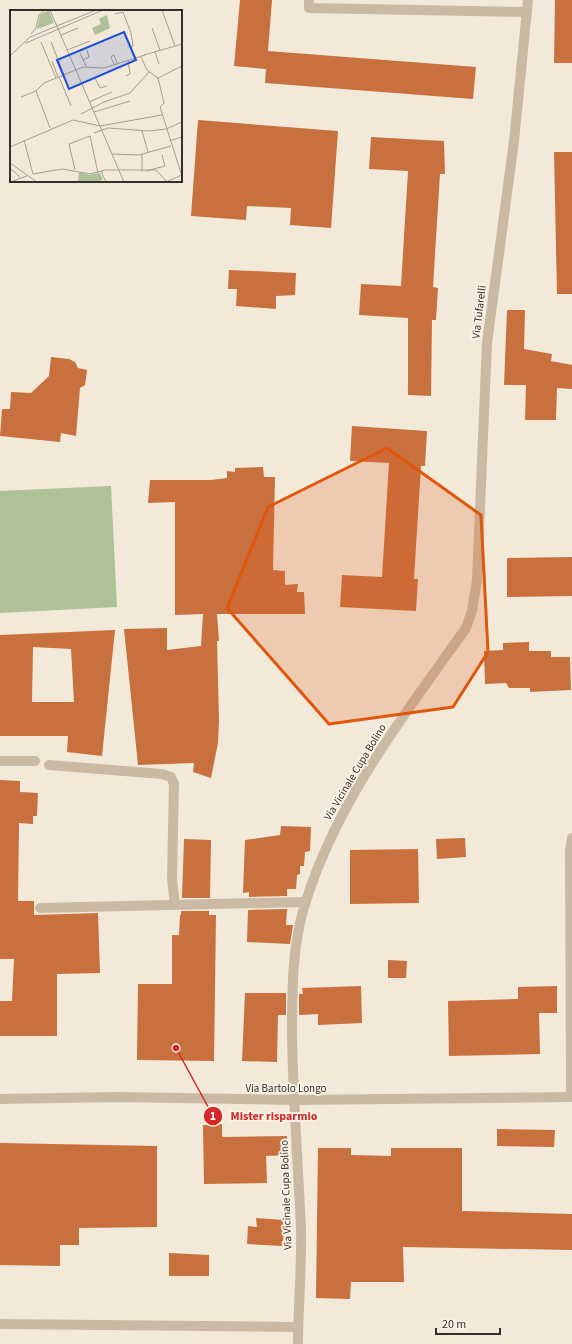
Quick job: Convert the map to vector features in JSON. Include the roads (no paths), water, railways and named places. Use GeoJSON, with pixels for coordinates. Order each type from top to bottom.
{"type":"FeatureCollection","features":[{"type":"Feature","properties":{"kind":"street"},"geometry":{"type":"LineString","coordinates":[[309,0],[309,8],[526,12]]}},
{"type":"Feature","properties":{"kind":"street","name":"Via Tufarelli"},"geometry":{"type":"LineString","coordinates":[[466,628],[472,611],[477,580],[487,343],[514,141],[528,0]]}},
{"type":"Feature","properties":{"kind":"street","name":"Via Vicinale Cupa Bolino"},"geometry":{"type":"LineString","coordinates":[[298,1344],[301,1231],[293,1100],[292,993],[296,955],[305,902],[322,858],[346,806],[391,734],[466,628]]}},
{"type":"Feature","properties":{"kind":"street"},"geometry":{"type":"LineString","coordinates":[[0,761],[35,761]]}},
{"type":"Feature","properties":{"kind":"street"},"geometry":{"type":"LineString","coordinates":[[49,765],[162,774],[170,777],[174,784],[172,879],[175,905]]}},
{"type":"Feature","properties":{"kind":"street"},"geometry":{"type":"LineString","coordinates":[[572,838],[570,850],[572,1097]]}},
{"type":"Feature","properties":{"kind":"street"},"geometry":{"type":"LineString","coordinates":[[40,908],[305,902]]}},
{"type":"Feature","properties":{"kind":"street","name":"Via Bartolo Longo"},"geometry":{"type":"LineString","coordinates":[[0,1099],[118,1097],[293,1100],[572,1097]]}},
{"type":"Feature","properties":{"kind":"street"},"geometry":{"type":"LineString","coordinates":[[0,1324],[298,1327]]}},
{"type":"Feature","properties":{"kind":"place","name":"Mister risparmio"},"geometry":{"type":"Point","coordinates":[176,1048]}}]}
